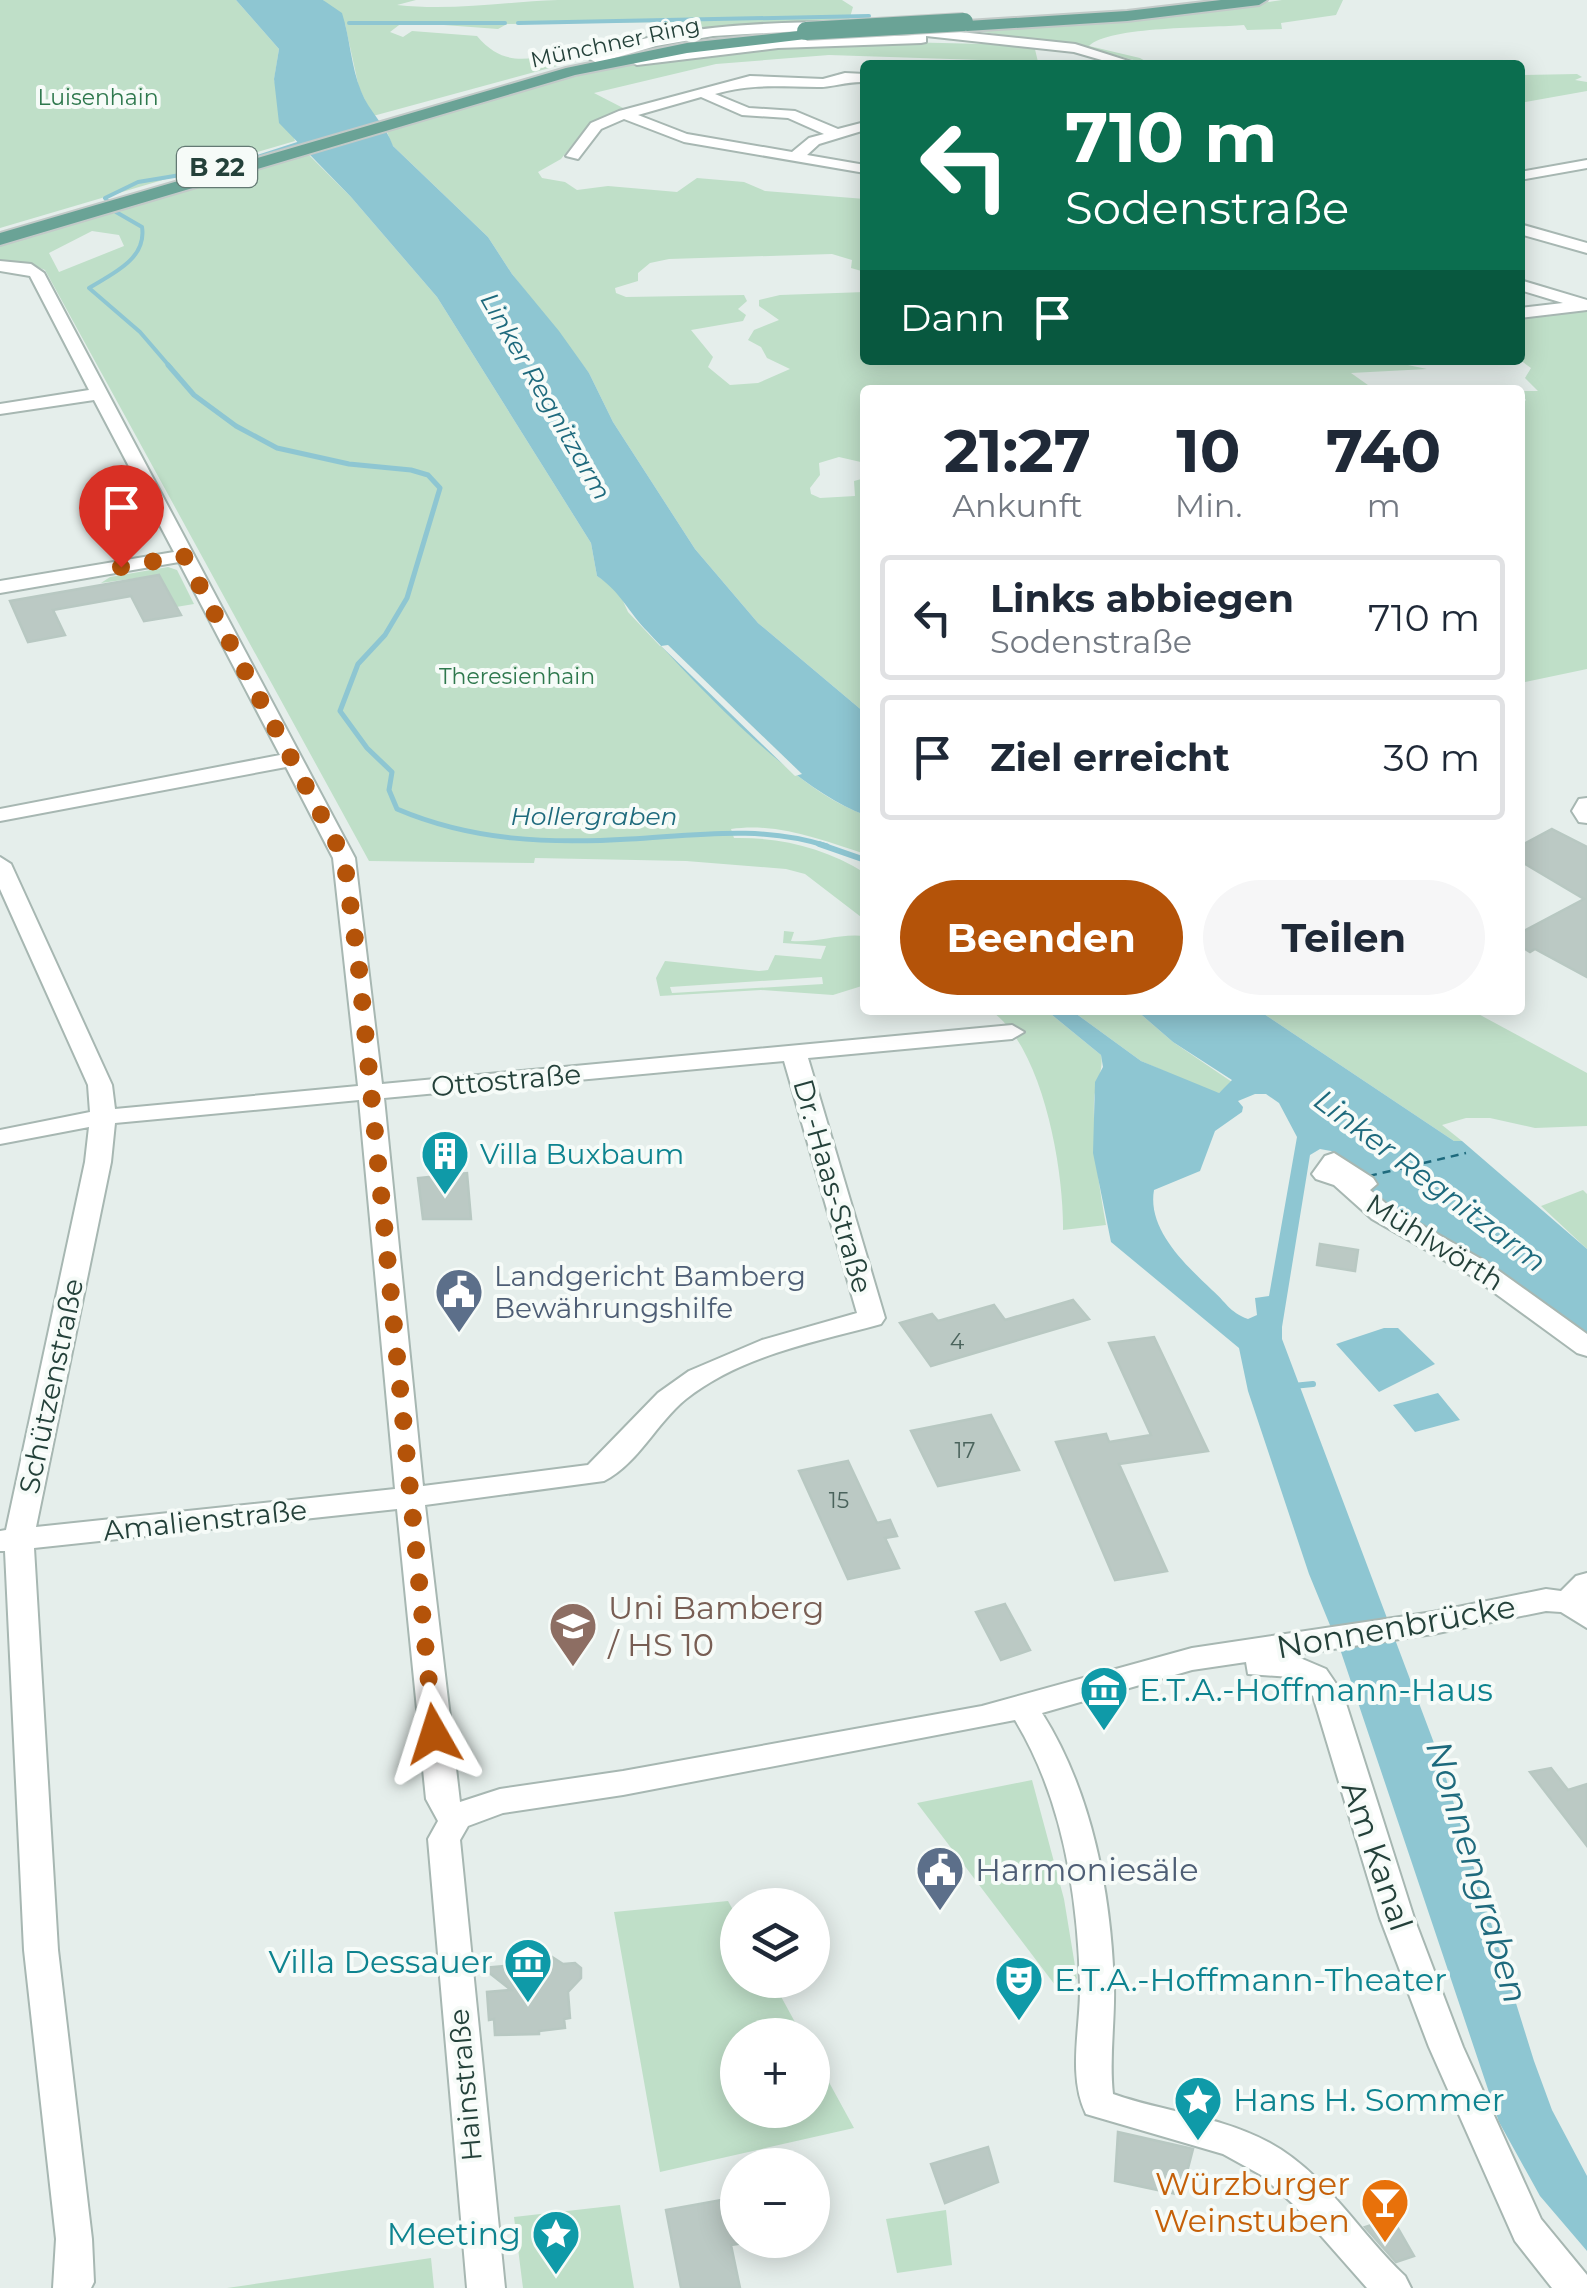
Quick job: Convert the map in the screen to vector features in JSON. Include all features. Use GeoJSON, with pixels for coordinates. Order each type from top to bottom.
{"type":"FeatureCollection","features":[{"type":"Feature","properties":{"kind":"main road","name":"Münchner Ring"},"geometry":{"type":"LineString","coordinates":[[969,29],[1227,0]]}},
{"type":"Feature","properties":{"kind":"main road","name":"Münchner Ring"},"geometry":{"type":"LineString","coordinates":[[0,236],[597,59],[717,39],[969,29],[1260,0]]}},
{"type":"Feature","properties":{"kind":"main road","name":"Münchner Ring"},"geometry":{"type":"LineString","coordinates":[[407,115],[572,71],[686,48],[807,33]]}},
{"type":"Feature","properties":{"kind":"street"},"geometry":{"type":"LineString","coordinates":[[597,59],[647,44],[719,30],[784,25],[938,32],[1056,45]]}},
{"type":"Feature","properties":{"kind":"street"},"geometry":{"type":"LineString","coordinates":[[938,32],[969,29],[1120,60]]}},
{"type":"Feature","properties":{"kind":"street"},"geometry":{"type":"LineString","coordinates":[[572,71],[778,44],[890,39],[969,29]]}},
{"type":"Feature","properties":{"kind":"street"},"geometry":{"type":"LineString","coordinates":[[573,156],[603,121],[624,114],[750,80],[823,83],[860,78]]}},
{"type":"Feature","properties":{"kind":"street"},"geometry":{"type":"LineString","coordinates":[[702,93],[747,112],[790,114],[837,134]]}},
{"type":"Feature","properties":{"kind":"street"},"geometry":{"type":"LineString","coordinates":[[624,114],[684,138],[860,168]]}},
{"type":"Feature","properties":{"kind":"street"},"geometry":{"type":"LineString","coordinates":[[794,158],[814,142],[860,127]]}},
{"type":"Feature","properties":{"kind":"street"},"geometry":{"type":"LineString","coordinates":[[1525,175],[1587,164]]}},
{"type":"Feature","properties":{"kind":"street"},"geometry":{"type":"LineString","coordinates":[[1525,230],[1587,248]]}},
{"type":"Feature","properties":{"kind":"street"},"geometry":{"type":"LineString","coordinates":[[0,266],[32,269],[46,292],[294,760],[347,868],[442,1799],[448,1811],[457,1817]]}},
{"type":"Feature","properties":{"kind":"street"},"geometry":{"type":"LineString","coordinates":[[1525,286],[1584,303]]}},
{"type":"Feature","properties":{"kind":"street"},"geometry":{"type":"LineString","coordinates":[[1525,311],[1584,303]]}},
{"type":"Feature","properties":{"kind":"street"},"geometry":{"type":"LineString","coordinates":[[0,409],[99,394]]}},
{"type":"Feature","properties":{"kind":"street"},"geometry":{"type":"LineString","coordinates":[[0,587],[184,556]]}},
{"type":"Feature","properties":{"kind":"street"},"geometry":{"type":"LineString","coordinates":[[0,814],[294,760]]}},
{"type":"Feature","properties":{"kind":"street"},"geometry":{"type":"LineString","coordinates":[[1587,804],[1583,811],[1587,817]]}},
{"type":"Feature","properties":{"kind":"street","name":"Schützenstraße"},"geometry":{"type":"LineString","coordinates":[[0,864],[100,1084],[103,1117],[98,1162],[10,1540],[38,1852],[40,1950],[74,2239],[76,2282],[72,2288]]}},
{"type":"Feature","properties":{"kind":"street","name":"Ottostraße"},"geometry":{"type":"LineString","coordinates":[[0,1137],[103,1117],[1012,1032]]}},
{"type":"Feature","properties":{"kind":"street","name":"Dr.-Haas-Straße"},"geometry":{"type":"LineString","coordinates":[[794,1053],[872,1318]]}},
{"type":"Feature","properties":{"kind":"street","name":"Mühlwörth"},"geometry":{"type":"LineString","coordinates":[[1364,1184],[1334,1160],[1325,1174],[1344,1180],[1381,1212],[1479,1269],[1587,1347]]}},
{"type":"Feature","properties":{"kind":"street","name":"Amalienstraße"},"geometry":{"type":"LineString","coordinates":[[10,1540],[409,1498],[594,1474],[604,1469],[666,1402],[691,1382],[802,1336],[872,1318]]}},
{"type":"Feature","properties":{"kind":"street","name":"Nonnenbrücke"},"geometry":{"type":"LineString","coordinates":[[457,1817],[500,1801],[858,1742],[1024,1709],[1154,1668],[1433,1623],[1546,1600],[1580,1601]]}},
{"type":"Feature","properties":{"kind":"street","name":"Am Kanal"},"geometry":{"type":"LineString","coordinates":[[1154,1668],[1192,1674],[1282,1663],[1306,1669],[1320,1680],[1397,1918],[1446,2047],[1528,2230],[1575,2288]]}},
{"type":"Feature","properties":{"kind":"street"},"geometry":{"type":"LineString","coordinates":[[1024,1709],[1053,1755],[1068,1801],[1097,1956],[1096,2094],[1101,2104],[1230,2144],[1272,2162],[1318,2205],[1392,2288]]}},
{"type":"Feature","properties":{"kind":"street","name":"Hainstraße"},"geometry":{"type":"LineString","coordinates":[[457,1817],[444,1839],[486,2288]]}},
{"type":"Feature","properties":{"kind":"green space","name":"Luisenhain"},"geometry":{"type":"Polygon","coordinates":[[[0,0],[236,0],[279,49],[274,80],[295,141],[0,228],[0,0]]]}},
{"type":"Feature","properties":{"kind":"green space"},"geometry":{"type":"Polygon","coordinates":[[[323,0],[416,0],[397,5],[438,7],[558,0],[842,0],[853,7],[848,24],[666,42],[665,22],[507,24],[498,29],[403,22],[390,32],[403,37],[412,31],[477,36],[491,49],[519,59],[578,53],[594,56],[373,116],[359,88],[345,24],[323,0]]]}},
{"type":"Feature","properties":{"kind":"green space"},"geometry":{"type":"Polygon","coordinates":[[[1282,0],[1343,0],[1336,15],[1281,23],[1282,29],[1247,30],[1244,25],[1162,29],[1117,35],[1089,46],[1143,60],[977,31],[1180,15],[1282,0]]]}},
{"type":"Feature","properties":{"kind":"green space"},"geometry":{"type":"Polygon","coordinates":[[[856,41],[1034,45],[1038,60],[829,55],[716,64],[594,93],[627,110],[588,125],[561,159],[538,172],[542,178],[565,182],[577,190],[608,186],[677,192],[697,178],[744,182],[765,191],[860,199],[860,271],[851,268],[852,260],[832,254],[669,259],[650,263],[638,273],[638,281],[615,288],[616,293],[626,297],[744,295],[747,301],[738,309],[746,315],[743,321],[691,330],[713,357],[708,367],[730,385],[758,383],[790,369],[767,358],[761,347],[748,340],[754,330],[779,320],[759,306],[759,300],[780,295],[860,292],[860,365],[1408,365],[1427,369],[1351,373],[1368,385],[860,385],[860,462],[839,457],[819,463],[820,475],[810,488],[811,494],[820,498],[855,496],[854,481],[860,479],[860,709],[758,623],[695,549],[613,422],[589,373],[488,237],[392,145],[386,129],[602,70],[716,52],[856,41]]]}},
{"type":"Feature","properties":{"kind":"green space"},"geometry":{"type":"Polygon","coordinates":[[[1577,74],[1582,77],[1575,80],[1587,82],[1587,91],[1525,102],[1525,75],[1577,74]]]}},
{"type":"Feature","properties":{"kind":"green space","name":"Theresienhain"},"geometry":{"type":"Polygon","coordinates":[[[305,151],[351,197],[437,297],[591,543],[597,576],[618,590],[628,612],[660,646],[668,645],[784,764],[810,785],[860,813],[860,852],[782,830],[731,829],[734,838],[802,846],[860,870],[860,916],[805,874],[786,869],[686,861],[535,858],[534,863],[369,861],[45,270],[27,263],[0,263],[0,243],[305,151]],[[92,231],[49,253],[59,272],[124,246],[119,235],[92,231]]]}},
{"type":"Feature","properties":{"kind":"green space"},"geometry":{"type":"Polygon","coordinates":[[[1587,309],[1587,669],[1525,682],[1525,391],[1538,391],[1525,378],[1531,368],[1525,364],[1525,315],[1587,309]]]}},
{"type":"Feature","properties":{"kind":"green space"},"geometry":{"type":"Polygon","coordinates":[[[168,567],[177,570],[194,604],[176,607],[159,575],[101,583],[110,577],[168,567]]]}},
{"type":"Feature","properties":{"kind":"green space"},"geometry":{"type":"Polygon","coordinates":[[[784,931],[794,932],[791,941],[860,936],[860,987],[833,995],[761,990],[660,996],[656,978],[665,961],[759,971],[768,970],[775,955],[821,959],[826,946],[783,943],[784,931]],[[822,977],[670,987],[672,993],[823,984],[822,977]]]}},
{"type":"Feature","properties":{"kind":"green space"},"geometry":{"type":"Polygon","coordinates":[[[995,1015],[1052,1015],[1101,1055],[1094,1132],[1106,1225],[1063,1230],[1059,1175],[1047,1111],[1024,1051],[995,1015]]]}},
{"type":"Feature","properties":{"kind":"green space"},"geometry":{"type":"Polygon","coordinates":[[[1078,1015],[1142,1015],[1173,1042],[1232,1082],[1219,1093],[1212,1092],[1141,1061],[1078,1015]]]}},
{"type":"Feature","properties":{"kind":"green space"},"geometry":{"type":"Polygon","coordinates":[[[1265,1015],[1480,1015],[1587,1073],[1587,1126],[1535,1128],[1490,1118],[1466,1118],[1442,1125],[1462,1141],[1454,1141],[1265,1015]]]}},
{"type":"Feature","properties":{"kind":"green space"},"geometry":{"type":"Polygon","coordinates":[[[1583,1190],[1587,1194],[1587,1249],[1541,1206],[1583,1190]]]}},
{"type":"Feature","properties":{"kind":"green space"},"geometry":{"type":"Polygon","coordinates":[[[1032,1780],[1064,1899],[1077,1978],[1071,1987],[1055,1985],[917,1803],[1032,1780]]]}},
{"type":"Feature","properties":{"kind":"green space"},"geometry":{"type":"Polygon","coordinates":[[[720,1902],[720,1998],[782,1998],[793,2018],[720,2018],[720,2128],[830,2128],[830,2084],[854,2128],[766,2148],[720,2148],[720,2158],[660,2172],[614,1912],[720,1902]]]}},
{"type":"Feature","properties":{"kind":"green space"},"geometry":{"type":"Polygon","coordinates":[[[620,2205],[634,2288],[523,2288],[514,2217],[620,2205]]]}},
{"type":"Feature","properties":{"kind":"green space"},"geometry":{"type":"Polygon","coordinates":[[[946,2210],[952,2265],[897,2273],[886,2219],[946,2210]]]}},
{"type":"Feature","properties":{"kind":"green space"},"geometry":{"type":"Polygon","coordinates":[[[431,2258],[434,2288],[227,2288],[248,2285],[431,2258]]]}},
{"type":"Feature","properties":{"kind":"water","name":"Linker Regnitzarm"},"geometry":{"type":"Polygon","coordinates":[[[236,0],[323,0],[342,13],[361,91],[393,146],[488,237],[512,274],[559,331],[589,373],[613,422],[695,549],[758,623],[860,709],[860,813],[808,783],[749,735],[597,576],[591,543],[437,297],[351,197],[279,123],[274,79],[279,49],[236,0]]]}},
{"type":"Feature","properties":{"kind":"water","name":"Linker Regnitzarm"},"geometry":{"type":"Polygon","coordinates":[[[1052,1015],[1078,1015],[1141,1061],[1219,1093],[1232,1080],[1173,1042],[1142,1015],[1265,1015],[1454,1141],[1462,1141],[1587,1249],[1587,1338],[1391,1212],[1360,1185],[1362,1178],[1331,1151],[1320,1149],[1310,1155],[1282,1339],[1440,1759],[1534,2061],[1552,2110],[1587,2176],[1587,2251],[1540,2196],[1499,2122],[1341,1652],[1309,1574],[1248,1391],[1239,1348],[1111,1242],[1093,1153],[1095,1082],[1103,1067],[1101,1055],[1052,1015]],[[1266,1094],[1238,1101],[1242,1112],[1215,1131],[1200,1171],[1154,1190],[1156,1219],[1171,1246],[1228,1306],[1248,1319],[1257,1315],[1255,1298],[1269,1296],[1297,1137],[1279,1103],[1266,1094]]]}},
{"type":"Feature","properties":{"kind":"water"},"geometry":{"type":"Polygon","coordinates":[[[1384,1328],[1398,1328],[1435,1364],[1379,1392],[1336,1344],[1384,1328]]]}},
{"type":"Feature","properties":{"kind":"water"},"geometry":{"type":"Polygon","coordinates":[[[1438,1393],[1460,1420],[1415,1432],[1393,1405],[1438,1393]]]}},
{"type":"Feature","properties":{"kind":"pier"},"geometry":{"type":"Polygon","coordinates":[[[668,645],[802,774],[795,776],[661,646],[668,645]]]}},
{"type":"Feature","properties":{"kind":"building"},"geometry":{"type":"Polygon","coordinates":[[[159,575],[181,615],[144,621],[131,596],[53,610],[65,635],[28,642],[10,601],[159,575]]]}},
{"type":"Feature","properties":{"kind":"building"},"geometry":{"type":"Polygon","coordinates":[[[1552,829],[1587,847],[1587,977],[1535,949],[1525,949],[1525,930],[1584,899],[1525,864],[1525,843],[1552,829]]]}},
{"type":"Feature","properties":{"kind":"building","name":"Villa Buxbaum"},"geometry":{"type":"Polygon","coordinates":[[[467,1173],[471,1219],[423,1219],[418,1178],[467,1173]]]}},
{"type":"Feature","properties":{"kind":"building"},"geometry":{"type":"Polygon","coordinates":[[[1320,1244],[1358,1250],[1355,1271],[1317,1265],[1320,1244]]]}},
{"type":"Feature","properties":{"kind":"building"},"geometry":{"type":"Polygon","coordinates":[[[1073,1300],[1089,1319],[931,1366],[900,1323],[932,1314],[938,1321],[994,1305],[1005,1320],[1073,1300]]]}},
{"type":"Feature","properties":{"kind":"building"},"geometry":{"type":"Polygon","coordinates":[[[1154,1337],[1208,1451],[1119,1464],[1167,1571],[1115,1580],[1056,1442],[1106,1434],[1109,1442],[1151,1435],[1109,1343],[1154,1337]]]}},
{"type":"Feature","properties":{"kind":"building"},"geometry":{"type":"Polygon","coordinates":[[[991,1415],[1019,1470],[938,1486],[911,1431],[991,1415]]]}},
{"type":"Feature","properties":{"kind":"building"},"geometry":{"type":"Polygon","coordinates":[[[848,1461],[877,1523],[890,1520],[897,1536],[885,1538],[899,1568],[848,1579],[799,1471],[848,1461]]]}},
{"type":"Feature","properties":{"kind":"building"},"geometry":{"type":"Polygon","coordinates":[[[1005,1604],[1030,1650],[1001,1660],[976,1612],[1005,1604]]]}},
{"type":"Feature","properties":{"kind":"building"},"geometry":{"type":"Polygon","coordinates":[[[1551,1768],[1568,1790],[1587,1784],[1587,1846],[1530,1772],[1551,1768]]]}},
{"type":"Feature","properties":{"kind":"building","name":"Villa Dessauer"},"geometry":{"type":"Polygon","coordinates":[[[546,1953],[563,1964],[575,1963],[581,1968],[581,1978],[568,1992],[570,2018],[564,2019],[565,2028],[539,2034],[495,2035],[494,2019],[489,2020],[487,1992],[511,1990],[483,1968],[525,1964],[535,1954],[546,1953]]]}},
{"type":"Feature","properties":{"kind":"building"},"geometry":{"type":"Polygon","coordinates":[[[1118,2132],[1193,2149],[1181,2195],[1115,2181],[1118,2132]]]}},
{"type":"Feature","properties":{"kind":"building"},"geometry":{"type":"Polygon","coordinates":[[[988,2147],[998,2182],[945,2203],[931,2164],[988,2147]]]}},
{"type":"Feature","properties":{"kind":"building"},"geometry":{"type":"Polygon","coordinates":[[[720,2200],[720,2258],[734,2258],[740,2288],[681,2288],[666,2210],[720,2200]]]}},
{"type":"Feature","properties":{"kind":"building","name":"Würzburger Weinstuben"},"geometry":{"type":"Polygon","coordinates":[[[1392,2218],[1414,2256],[1396,2262],[1365,2227],[1392,2218]]]}},
{"type":"Feature","properties":{"kind":"waterway"},"geometry":{"type":"LineString","coordinates":[[518,23],[869,16]]}},
{"type":"Feature","properties":{"kind":"waterway"},"geometry":{"type":"LineString","coordinates":[[349,23],[505,23]]}},
{"type":"Feature","properties":{"kind":"waterway","name":"Hollergraben"},"geometry":{"type":"LineString","coordinates":[[171,368],[140,332],[89,288],[126,264],[142,238],[142,227],[116,212],[105,198],[138,182],[223,168],[304,142]]}},
{"type":"Feature","properties":{"kind":"waterway","name":"Hollergraben"},"geometry":{"type":"LineString","coordinates":[[168,365],[194,395],[236,426],[277,448],[349,464],[411,470],[428,475],[440,488],[407,598],[385,635],[358,664],[340,711],[367,748],[392,772],[389,790],[397,809],[454,828],[511,838],[600,840],[754,834],[819,844]]}},
{"type":"Feature","properties":{"kind":"waterway","name":"Hollergraben"},"geometry":{"type":"LineString","coordinates":[[819,844],[827,846]]}},
{"type":"Feature","properties":{"kind":"waterway","name":"Hollergraben"},"geometry":{"type":"LineString","coordinates":[[819,844],[860,858]]}},
{"type":"Feature","properties":{"kind":"waterway"},"geometry":{"type":"LineString","coordinates":[[1293,1386],[1313,1384]]}},
{"type":"Feature","properties":{"kind":"ferry route"},"geometry":{"type":"LineString","coordinates":[[1369,1176],[1466,1153]]}},
{"type":"Feature","properties":{"kind":"place","name":"Villa Buxbaum"},"geometry":{"type":"Point","coordinates":[445,1196]}},
{"type":"Feature","properties":{"kind":"place","name":"Landgericht Bamberg Bewährungshilfe"},"geometry":{"type":"Point","coordinates":[459,1334]}},
{"type":"Feature","properties":{"kind":"place","name":"Uni Bamberg / HS 10"},"geometry":{"type":"Point","coordinates":[573,1668]}},
{"type":"Feature","properties":{"kind":"place","name":"E.T.A.-Hoffmann-Haus"},"geometry":{"type":"Point","coordinates":[1104,1732]}},
{"type":"Feature","properties":{"kind":"place","name":"Harmoniesäle"},"geometry":{"type":"Point","coordinates":[940,1912]}},
{"type":"Feature","properties":{"kind":"place","name":"Villa Dessauer"},"geometry":{"type":"Point","coordinates":[528,2004]}},
{"type":"Feature","properties":{"kind":"place","name":"E.T.A.-Hoffmann-Theater"},"geometry":{"type":"Point","coordinates":[1019,2022]}},
{"type":"Feature","properties":{"kind":"place","name":"Hans H. Sommer"},"geometry":{"type":"Point","coordinates":[1198,2142]}},
{"type":"Feature","properties":{"kind":"place","name":"Würzburger Weinstuben"},"geometry":{"type":"Point","coordinates":[1385,2244]}},
{"type":"Feature","properties":{"kind":"place","name":"Meeting"},"geometry":{"type":"Point","coordinates":[556,2276]}},
{"type":"Feature","properties":{"kind":"route"},"geometry":{"type":"LineString","coordinates":[[121,567],[184,556],[294,760],[347,868],[434,1734]]}},
{"type":"Feature","properties":{"kind":"water label","name":"Nonnengraben"},"geometry":{"type":"Point","coordinates":[1477,1872]}}]}
